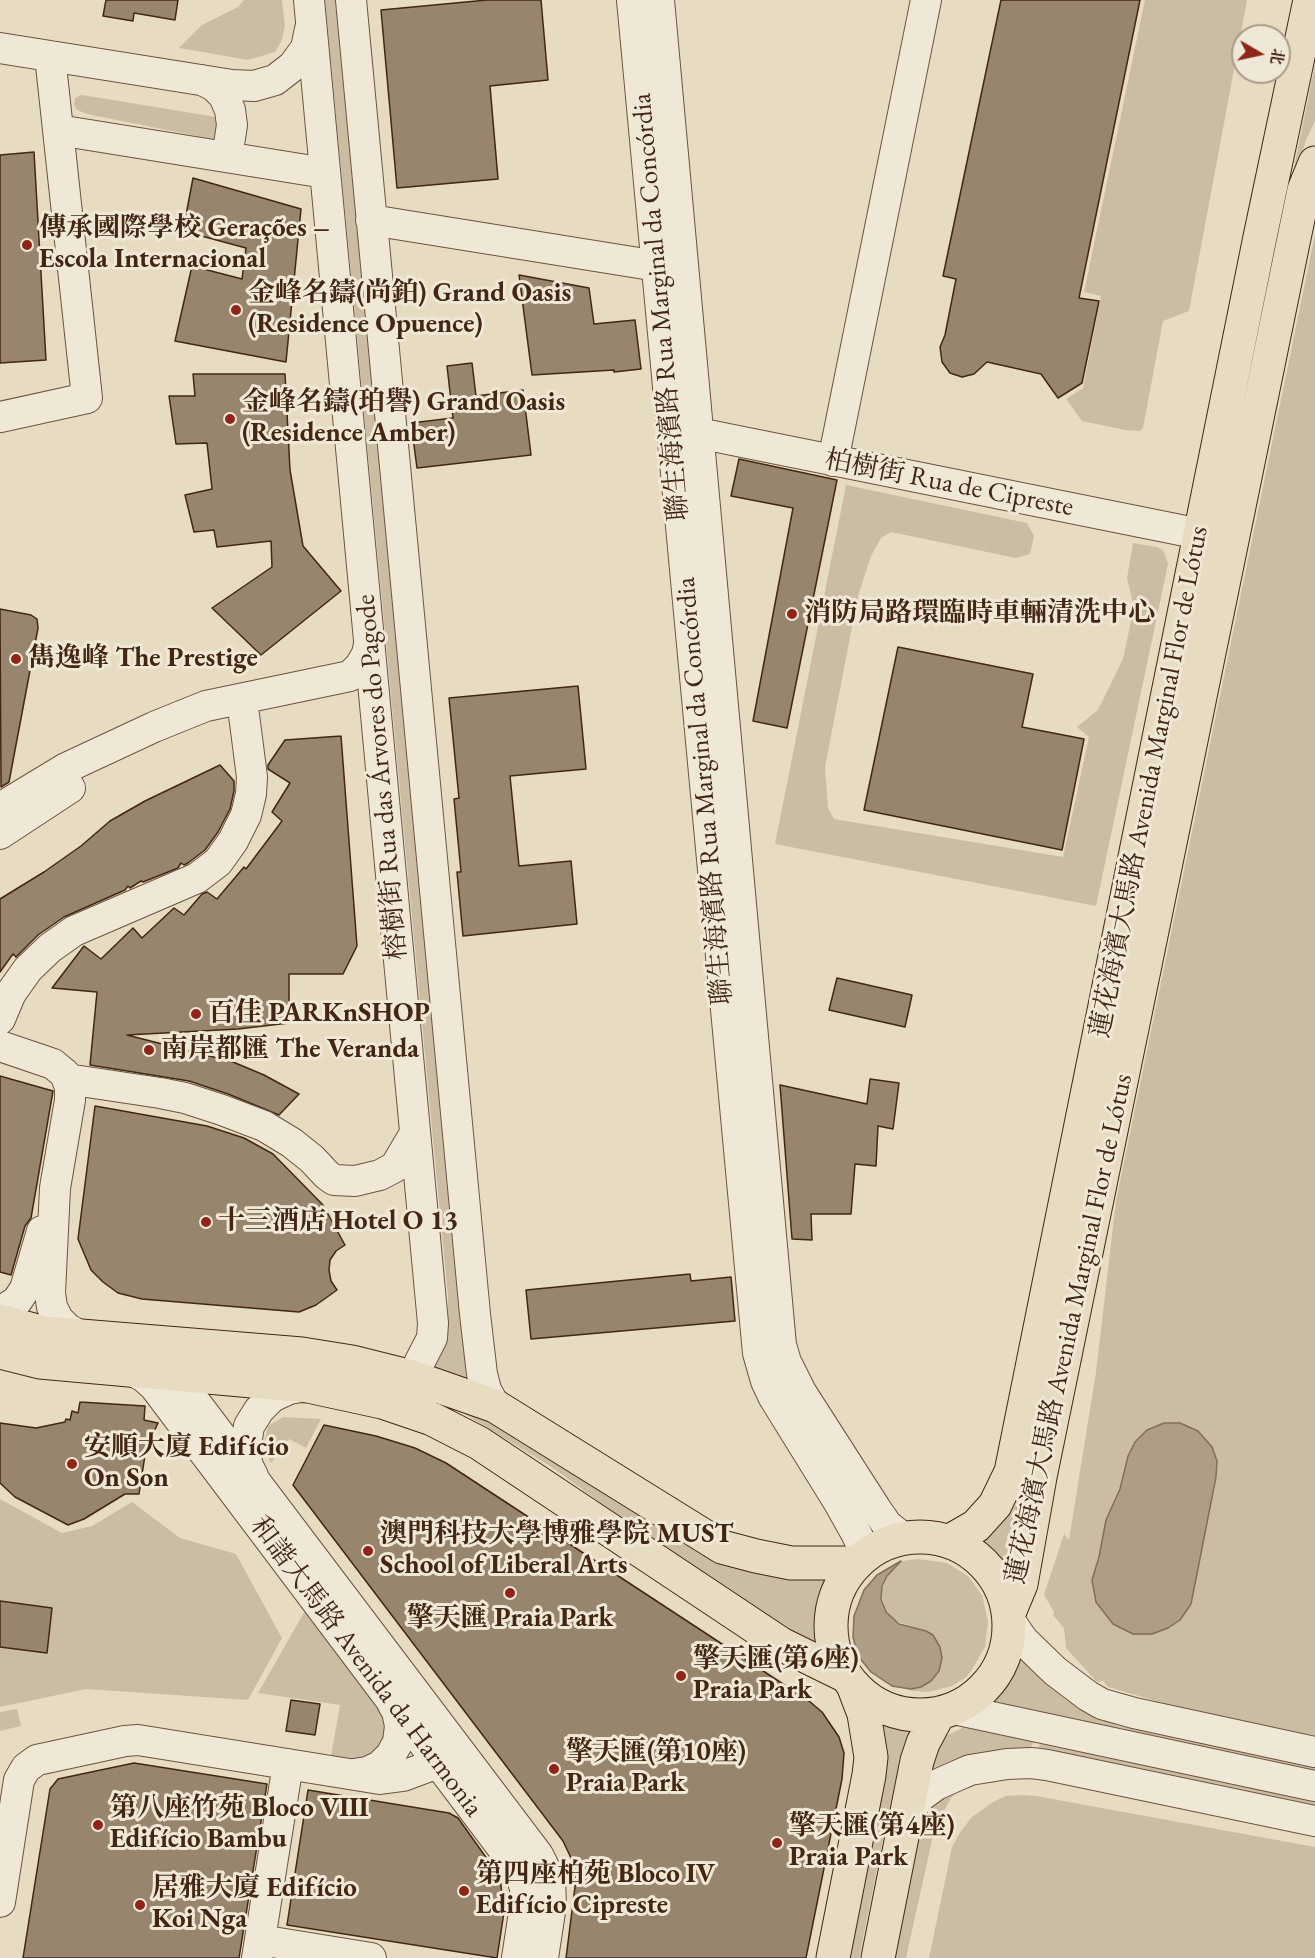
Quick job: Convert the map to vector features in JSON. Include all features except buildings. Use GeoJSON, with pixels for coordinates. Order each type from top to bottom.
{"type":"FeatureCollection","features":[{"type":"Feature","properties":{"kind":"main road","name":"蓮花海濱大馬路 Avenida Marginal Flor de Lótus"},"geometry":{"type":"LineString","coordinates":[[950,1541],[976,1526],[995,1505],[1011,1472],[1310,0]]}},
{"type":"Feature","properties":{"kind":"main road","name":"蓮花海濱大馬路 Avenida Marginal Flor de Lótus"},"geometry":{"type":"LineString","coordinates":[[1009,1617],[1021,1584],[1040,1477],[1304,190],[1315,163]]}},
{"type":"Feature","properties":{"kind":"main road"},"geometry":{"type":"LineString","coordinates":[[0,1321],[44,1333],[81,1336],[174,1374],[308,1386],[382,1402],[432,1419],[479,1443],[781,1644],[849,1680],[871,1701],[892,1711],[916,1716],[947,1711],[974,1698],[989,1683],[1001,1664],[1008,1643],[1009,1617],[1002,1589],[990,1569],[972,1552],[950,1541],[927,1536],[903,1537],[883,1544],[861,1559],[843,1580],[835,1598],[831,1618],[831,1638],[837,1658],[849,1680],[864,1714],[871,1757],[832,1958]]}},
{"type":"Feature","properties":{"kind":"main road"},"geometry":{"type":"LineString","coordinates":[[0,1352],[40,1362],[134,1356],[213,1347],[302,1354],[352,1362],[412,1377],[495,1406],[722,1547],[790,1563],[861,1559]]}},
{"type":"Feature","properties":{"kind":"main road"},"geometry":{"type":"LineString","coordinates":[[174,1374],[185,1358],[198,1350],[213,1347]]}},
{"type":"Feature","properties":{"kind":"main road"},"geometry":{"type":"LineString","coordinates":[[878,1958],[920,1752],[947,1711]]}},
{"type":"Feature","properties":{"kind":"street","name":"榕樹街 Rua das Árvores do Pagode"},"geometry":{"type":"LineString","coordinates":[[351,0],[480,1360],[486,1390],[495,1406]]}},
{"type":"Feature","properties":{"kind":"street","name":"聯生海濱路 Rua Marginal da Concórdia"},"geometry":{"type":"LineString","coordinates":[[632,0],[670,268],[698,433],[782,1345],[786,1362],[801,1392],[876,1509],[888,1525],[903,1537]]}},
{"type":"Feature","properties":{"kind":"street","name":"聯生海濱路 Rua Marginal da Concórdia"},"geometry":{"type":"LineString","coordinates":[[659,0],[670,268],[758,1353],[773,1396],[857,1534],[861,1559]]}},
{"type":"Feature","properties":{"kind":"street"},"geometry":{"type":"LineString","coordinates":[[833,460],[926,0]]}},
{"type":"Feature","properties":{"kind":"street","name":"榕樹街 Rua das Árvores do Pagode"},"geometry":{"type":"LineString","coordinates":[[310,13],[433,1323],[432,1338],[412,1377]]}},
{"type":"Feature","properties":{"kind":"street"},"geometry":{"type":"LineString","coordinates":[[0,48],[232,85],[254,86],[275,80],[293,66],[306,48],[310,13]]}},
{"type":"Feature","properties":{"kind":"street"},"geometry":{"type":"LineString","coordinates":[[0,417],[87,398],[50,56]]}},
{"type":"Feature","properties":{"kind":"street"},"geometry":{"type":"LineString","coordinates":[[202,80],[214,86],[224,96],[230,110],[232,125],[227,157]]}},
{"type":"Feature","properties":{"kind":"street"},"geometry":{"type":"LineString","coordinates":[[58,130],[325,172]]}},
{"type":"Feature","properties":{"kind":"street"},"geometry":{"type":"LineString","coordinates":[[371,220],[670,268]]}},
{"type":"Feature","properties":{"kind":"street","name":"柏樹街 Rua de Cipreste"},"geometry":{"type":"LineString","coordinates":[[698,433],[1200,534]]}},
{"type":"Feature","properties":{"kind":"street"},"geometry":{"type":"LineString","coordinates":[[0,808],[66,768],[190,712],[206,706],[350,676],[368,654],[369,644]]}},
{"type":"Feature","properties":{"kind":"street"},"geometry":{"type":"LineString","coordinates":[[0,834],[14,827],[65,790],[120,761],[199,728],[244,715],[324,699],[353,700],[362,704],[376,717]]}},
{"type":"Feature","properties":{"kind":"street"},"geometry":{"type":"LineString","coordinates":[[0,1019],[10,993],[28,969],[50,948],[74,931],[197,878],[218,862],[233,841],[246,816],[250,794],[252,777],[244,715]]}},
{"type":"Feature","properties":{"kind":"street"},"geometry":{"type":"LineString","coordinates":[[0,1046],[53,1064],[67,1079],[70,1087],[70,1100],[55,1188],[25,1289],[17,1301],[0,1312]]}},
{"type":"Feature","properties":{"kind":"street"},"geometry":{"type":"LineString","coordinates":[[67,1079],[160,1093],[222,1110],[264,1126],[292,1143],[334,1180],[355,1181],[380,1175],[394,1167],[414,1135]]}},
{"type":"Feature","properties":{"kind":"street"},"geometry":{"type":"LineString","coordinates":[[55,1188],[50,1293],[52,1307],[58,1319],[68,1329],[81,1336]]}},
{"type":"Feature","properties":{"kind":"street","name":"和諧大馬路 Avenida da Harmonia"},"geometry":{"type":"LineString","coordinates":[[134,1356],[144,1377],[155,1387],[389,1698],[448,1756],[537,1855],[550,1879],[551,1905],[543,1958]]}},
{"type":"Feature","properties":{"kind":"street"},"geometry":{"type":"LineString","coordinates":[[174,1374],[171,1400],[175,1414]]}},
{"type":"Feature","properties":{"kind":"street","name":"和諧大馬路 Avenida da Harmonia"},"geometry":{"type":"LineString","coordinates":[[174,1374],[255,1481],[448,1756],[519,1870],[525,1888],[525,1906],[517,1958]]}},
{"type":"Feature","properties":{"kind":"street"},"geometry":{"type":"LineString","coordinates":[[412,1377],[432,1419]]}},
{"type":"Feature","properties":{"kind":"street"},"geometry":{"type":"LineString","coordinates":[[255,1481],[247,1464],[246,1445],[249,1426],[259,1410],[272,1397],[289,1389],[308,1386]]}},
{"type":"Feature","properties":{"kind":"street"},"geometry":{"type":"LineString","coordinates":[[1009,1617],[1023,1640],[1055,1671],[1102,1704],[1315,1752]]}},
{"type":"Feature","properties":{"kind":"street"},"geometry":{"type":"LineString","coordinates":[[351,1774],[366,1772],[380,1766],[391,1755],[398,1742],[400,1726],[397,1712],[389,1698]]}},
{"type":"Feature","properties":{"kind":"street"},"geometry":{"type":"LineString","coordinates":[[947,1711],[1315,1786]]}},
{"type":"Feature","properties":{"kind":"street"},"geometry":{"type":"LineString","coordinates":[[0,1902],[19,1780],[26,1768],[37,1760],[138,1740],[380,1779],[403,1776],[448,1756]]}},
{"type":"Feature","properties":{"kind":"street"},"geometry":{"type":"LineString","coordinates":[[288,1764],[259,1949],[371,1958]]}},
{"type":"Feature","properties":{"kind":"street"},"geometry":{"type":"LineString","coordinates":[[906,1815],[921,1796],[936,1785],[970,1770],[1007,1764],[1031,1764],[1047,1765],[1315,1821]]}},
{"type":"Feature","properties":{"kind":"shaded area"},"geometry":{"type":"Polygon","coordinates":[[[244,0],[282,0],[285,26],[281,42],[275,52],[248,60],[179,48],[202,25],[238,7],[244,0]]]}},
{"type":"Feature","properties":{"kind":"shaded area"},"geometry":{"type":"Polygon","coordinates":[[[325,0],[338,0],[471,1379],[432,1370],[444,1346],[448,1330],[448,1297],[325,0]]]}},
{"type":"Feature","properties":{"kind":"shaded area"},"geometry":{"type":"Polygon","coordinates":[[[1145,0],[1247,0],[1243,24],[1231,24],[1231,84],[1189,311],[1163,321],[1143,428],[1140,431],[1082,421],[1066,399],[1083,388],[1101,296],[1084,292],[1145,0]]]}},
{"type":"Feature","properties":{"kind":"shaded area"},"geometry":{"type":"Polygon","coordinates":[[[1315,65],[1315,121],[1306,140],[1289,197],[1024,1491],[1006,1563],[982,1540],[998,1528],[1021,1495],[1315,65]]]}},
{"type":"Feature","properties":{"kind":"shaded area"},"geometry":{"type":"Polygon","coordinates":[[[82,95],[221,119],[215,139],[207,138],[87,114],[77,110],[74,105],[75,98],[82,95]]]}},
{"type":"Feature","properties":{"kind":"shaded area"},"geometry":{"type":"Polygon","coordinates":[[[1315,234],[1315,1736],[1211,1717],[1108,1687],[1103,1681],[1097,1682],[1066,1648],[1064,1628],[1053,1615],[1054,1612],[1044,1595],[1064,1534],[1069,1540],[1096,1372],[1116,1201],[1315,234]]]}},
{"type":"Feature","properties":{"kind":"shaded area"},"geometry":{"type":"Polygon","coordinates":[[[846,485],[1027,523],[1034,536],[1030,554],[1016,558],[891,532],[881,538],[871,556],[858,596],[825,767],[828,808],[834,819],[1063,857],[1089,737],[1077,727],[1098,710],[1123,659],[1134,607],[1127,578],[1133,543],[1163,550],[1168,564],[1096,906],[775,844],[846,485]]]}},
{"type":"Feature","properties":{"kind":"shaded area"},"geometry":{"type":"Polygon","coordinates":[[[460,1406],[512,1430],[713,1555],[834,1570],[823,1594],[816,1625],[820,1655],[705,1578],[550,1466],[460,1411],[460,1406]]]}},
{"type":"Feature","properties":{"kind":"shaded area"},"geometry":{"type":"Polygon","coordinates":[[[283,1417],[321,1419],[306,1448],[289,1439],[271,1463],[265,1450],[268,1426],[283,1417]]]}},
{"type":"Feature","properties":{"kind":"shaded area"},"geometry":{"type":"Polygon","coordinates":[[[1164,1423],[1180,1423],[1198,1431],[1212,1447],[1217,1461],[1216,1477],[1191,1604],[1180,1620],[1168,1628],[1152,1634],[1133,1634],[1113,1624],[1096,1602],[1092,1580],[1106,1520],[1120,1489],[1128,1456],[1135,1442],[1147,1430],[1164,1423]]]}},
{"type":"Feature","properties":{"kind":"shaded area"},"geometry":{"type":"Polygon","coordinates":[[[0,1499],[62,1533],[92,1526],[132,1502],[180,1538],[236,1554],[282,1638],[248,1700],[86,1689],[0,1707],[0,1499]]]}},
{"type":"Feature","properties":{"kind":"shaded area"},"geometry":{"type":"Polygon","coordinates":[[[918,1559],[947,1563],[968,1576],[982,1595],[988,1621],[985,1647],[971,1671],[952,1686],[928,1692],[913,1691],[898,1687],[907,1689],[921,1687],[931,1681],[939,1671],[942,1658],[932,1635],[895,1621],[886,1612],[881,1593],[887,1576],[895,1565],[901,1561],[918,1559]]]}},
{"type":"Feature","properties":{"kind":"shaded area"},"geometry":{"type":"Polygon","coordinates":[[[901,1561],[887,1576],[882,1586],[881,1599],[886,1612],[899,1624],[933,1635],[940,1647],[942,1658],[939,1671],[931,1681],[921,1687],[911,1689],[892,1686],[871,1672],[858,1656],[853,1637],[854,1616],[864,1590],[877,1575],[901,1561]]]}},
{"type":"Feature","properties":{"kind":"shaded area"},"geometry":{"type":"Polygon","coordinates":[[[306,1609],[385,1709],[386,1739],[373,1757],[330,1762],[340,1705],[258,1693],[306,1609]]]}},
{"type":"Feature","properties":{"kind":"shaded area"},"geometry":{"type":"Polygon","coordinates":[[[1021,1654],[1034,1671],[1065,1699],[1118,1726],[1315,1767],[1315,1775],[990,1705],[1003,1690],[1021,1654]]]}},
{"type":"Feature","properties":{"kind":"shaded area"},"geometry":{"type":"Polygon","coordinates":[[[17,1709],[21,1726],[0,1731],[0,1712],[17,1709]]]}},
{"type":"Feature","properties":{"kind":"shaded area"},"geometry":{"type":"Polygon","coordinates":[[[883,1724],[918,1730],[906,1744],[899,1762],[859,1958],[847,1958],[887,1753],[883,1724]]]}},
{"type":"Feature","properties":{"kind":"shaded area"},"geometry":{"type":"Polygon","coordinates":[[[982,1726],[1032,1739],[1033,1743],[1031,1747],[999,1758],[974,1775],[951,1798],[935,1827],[906,1958],[885,1958],[923,1768],[944,1737],[964,1727],[982,1726]]]}},
{"type":"Feature","properties":{"kind":"shaded area"},"geometry":{"type":"Polygon","coordinates":[[[1041,1744],[1315,1801],[1315,1808],[1039,1752],[1038,1747],[1041,1744]]]}},
{"type":"Feature","properties":{"kind":"shaded area"},"geometry":{"type":"Polygon","coordinates":[[[1022,1795],[1315,1847],[1315,1958],[929,1958],[952,1847],[961,1831],[972,1817],[993,1802],[1006,1796],[1022,1795]]]}},
{"type":"Feature","properties":{"kind":"place","name":"傳承國際學校 Gerações – Escola Internacional"},"geometry":{"type":"Point","coordinates":[27,245]}},
{"type":"Feature","properties":{"kind":"place","name":"金峰名鑄(尚鉑) Grand Oasis (Residence Opuence)"},"geometry":{"type":"Point","coordinates":[236,310]}},
{"type":"Feature","properties":{"kind":"place","name":"金峰名鑄(珀譽) Grand Oasis (Residence Amber)"},"geometry":{"type":"Point","coordinates":[230,419]}},
{"type":"Feature","properties":{"kind":"place","name":"消防局路環臨時車輛清洗中心"},"geometry":{"type":"Point","coordinates":[792,614]}},
{"type":"Feature","properties":{"kind":"place","name":"雋逸峰 The Prestige"},"geometry":{"type":"Point","coordinates":[16,659]}},
{"type":"Feature","properties":{"kind":"place","name":"百佳 PARKnSHOP"},"geometry":{"type":"Point","coordinates":[196,1014]}},
{"type":"Feature","properties":{"kind":"place","name":"南岸都匯 The Veranda"},"geometry":{"type":"Point","coordinates":[149,1050]}},
{"type":"Feature","properties":{"kind":"place","name":"十三酒店 Hotel O 13"},"geometry":{"type":"Point","coordinates":[206,1222]}},
{"type":"Feature","properties":{"kind":"place","name":"安順大廈 Edifício On Son"},"geometry":{"type":"Point","coordinates":[72,1464]}},
{"type":"Feature","properties":{"kind":"place","name":"澳門科技大學博雅學院 MUST School of Liberal Arts"},"geometry":{"type":"Point","coordinates":[368,1551]}},
{"type":"Feature","properties":{"kind":"place","name":"擎天匯 Praia Park"},"geometry":{"type":"Point","coordinates":[510,1593]}},
{"type":"Feature","properties":{"kind":"place","name":"擎天匯(第6座) Praia Park"},"geometry":{"type":"Point","coordinates":[681,1676]}},
{"type":"Feature","properties":{"kind":"place","name":"擎天匯(第10座) Praia Park"},"geometry":{"type":"Point","coordinates":[554,1769]}},
{"type":"Feature","properties":{"kind":"place","name":"第八座竹苑 Bloco VIII Edifício Bambu"},"geometry":{"type":"Point","coordinates":[98,1825]}},
{"type":"Feature","properties":{"kind":"place","name":"擎天匯(第4座) Praia Park"},"geometry":{"type":"Point","coordinates":[777,1843]}},
{"type":"Feature","properties":{"kind":"place","name":"第四座柏苑 Bloco IV Edifício Cipreste"},"geometry":{"type":"Point","coordinates":[464,1891]}},
{"type":"Feature","properties":{"kind":"place","name":"居雅大廈 Edifício Koi Nga"},"geometry":{"type":"Point","coordinates":[140,1905]}}]}
